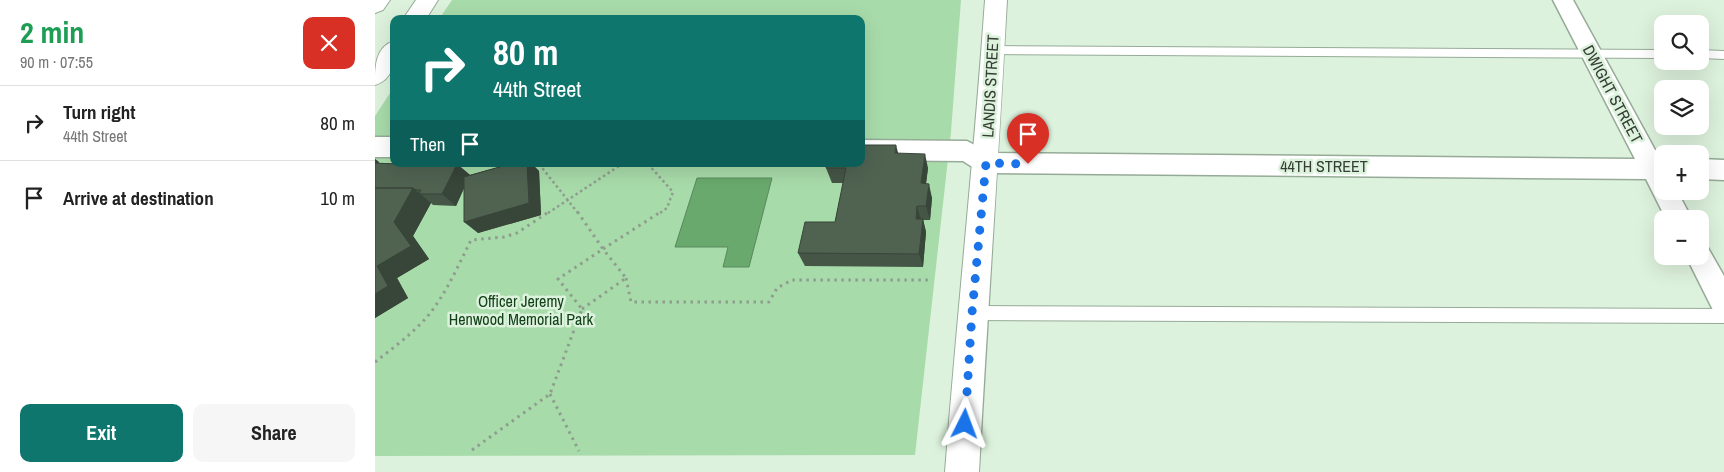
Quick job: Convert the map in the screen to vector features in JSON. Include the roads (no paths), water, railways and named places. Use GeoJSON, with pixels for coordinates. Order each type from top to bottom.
{"type":"FeatureCollection","features":[{"type":"Feature","properties":{"kind":"street"},"geometry":{"type":"LineString","coordinates":[[375,5],[379,0]]}},
{"type":"Feature","properties":{"kind":"street"},"geometry":{"type":"LineString","coordinates":[[417,15],[427,0]]}},
{"type":"Feature","properties":{"kind":"street","name":"LANDIS STREET"},"geometry":{"type":"LineString","coordinates":[[962,472],[972,313],[986,163],[996,0]]}},
{"type":"Feature","properties":{"kind":"street","name":"DWIGHT STREET"},"geometry":{"type":"LineString","coordinates":[[1563,0],[1654,166]]}},
{"type":"Feature","properties":{"kind":"street"},"geometry":{"type":"LineString","coordinates":[[375,76],[390,54]]}},
{"type":"Feature","properties":{"kind":"street"},"geometry":{"type":"LineString","coordinates":[[375,147],[390,147]]}},
{"type":"Feature","properties":{"kind":"street"},"geometry":{"type":"LineString","coordinates":[[865,150],[967,151],[986,163]]}},
{"type":"Feature","properties":{"kind":"street","name":"44TH STREET"},"geometry":{"type":"LineString","coordinates":[[986,163],[1654,175]]}},
{"type":"Feature","properties":{"kind":"street"},"geometry":{"type":"LineString","coordinates":[[1709,170],[1724,170]]}},
{"type":"Feature","properties":{"kind":"street"},"geometry":{"type":"LineString","coordinates":[[1704,265],[1724,304]]}},
{"type":"Feature","properties":{"kind":"lane"},"geometry":{"type":"LineString","coordinates":[[992,50],[1654,54]]}},
{"type":"Feature","properties":{"kind":"lane"},"geometry":{"type":"LineString","coordinates":[[1709,54],[1724,54]]}},
{"type":"Feature","properties":{"kind":"lane"},"geometry":{"type":"LineString","coordinates":[[972,313],[1724,316]]}},
{"type":"Feature","properties":{"kind":"park label","name":"Officer Jeremy Henwood Memorial Park"},"geometry":{"type":"Point","coordinates":[521,310]}}]}
